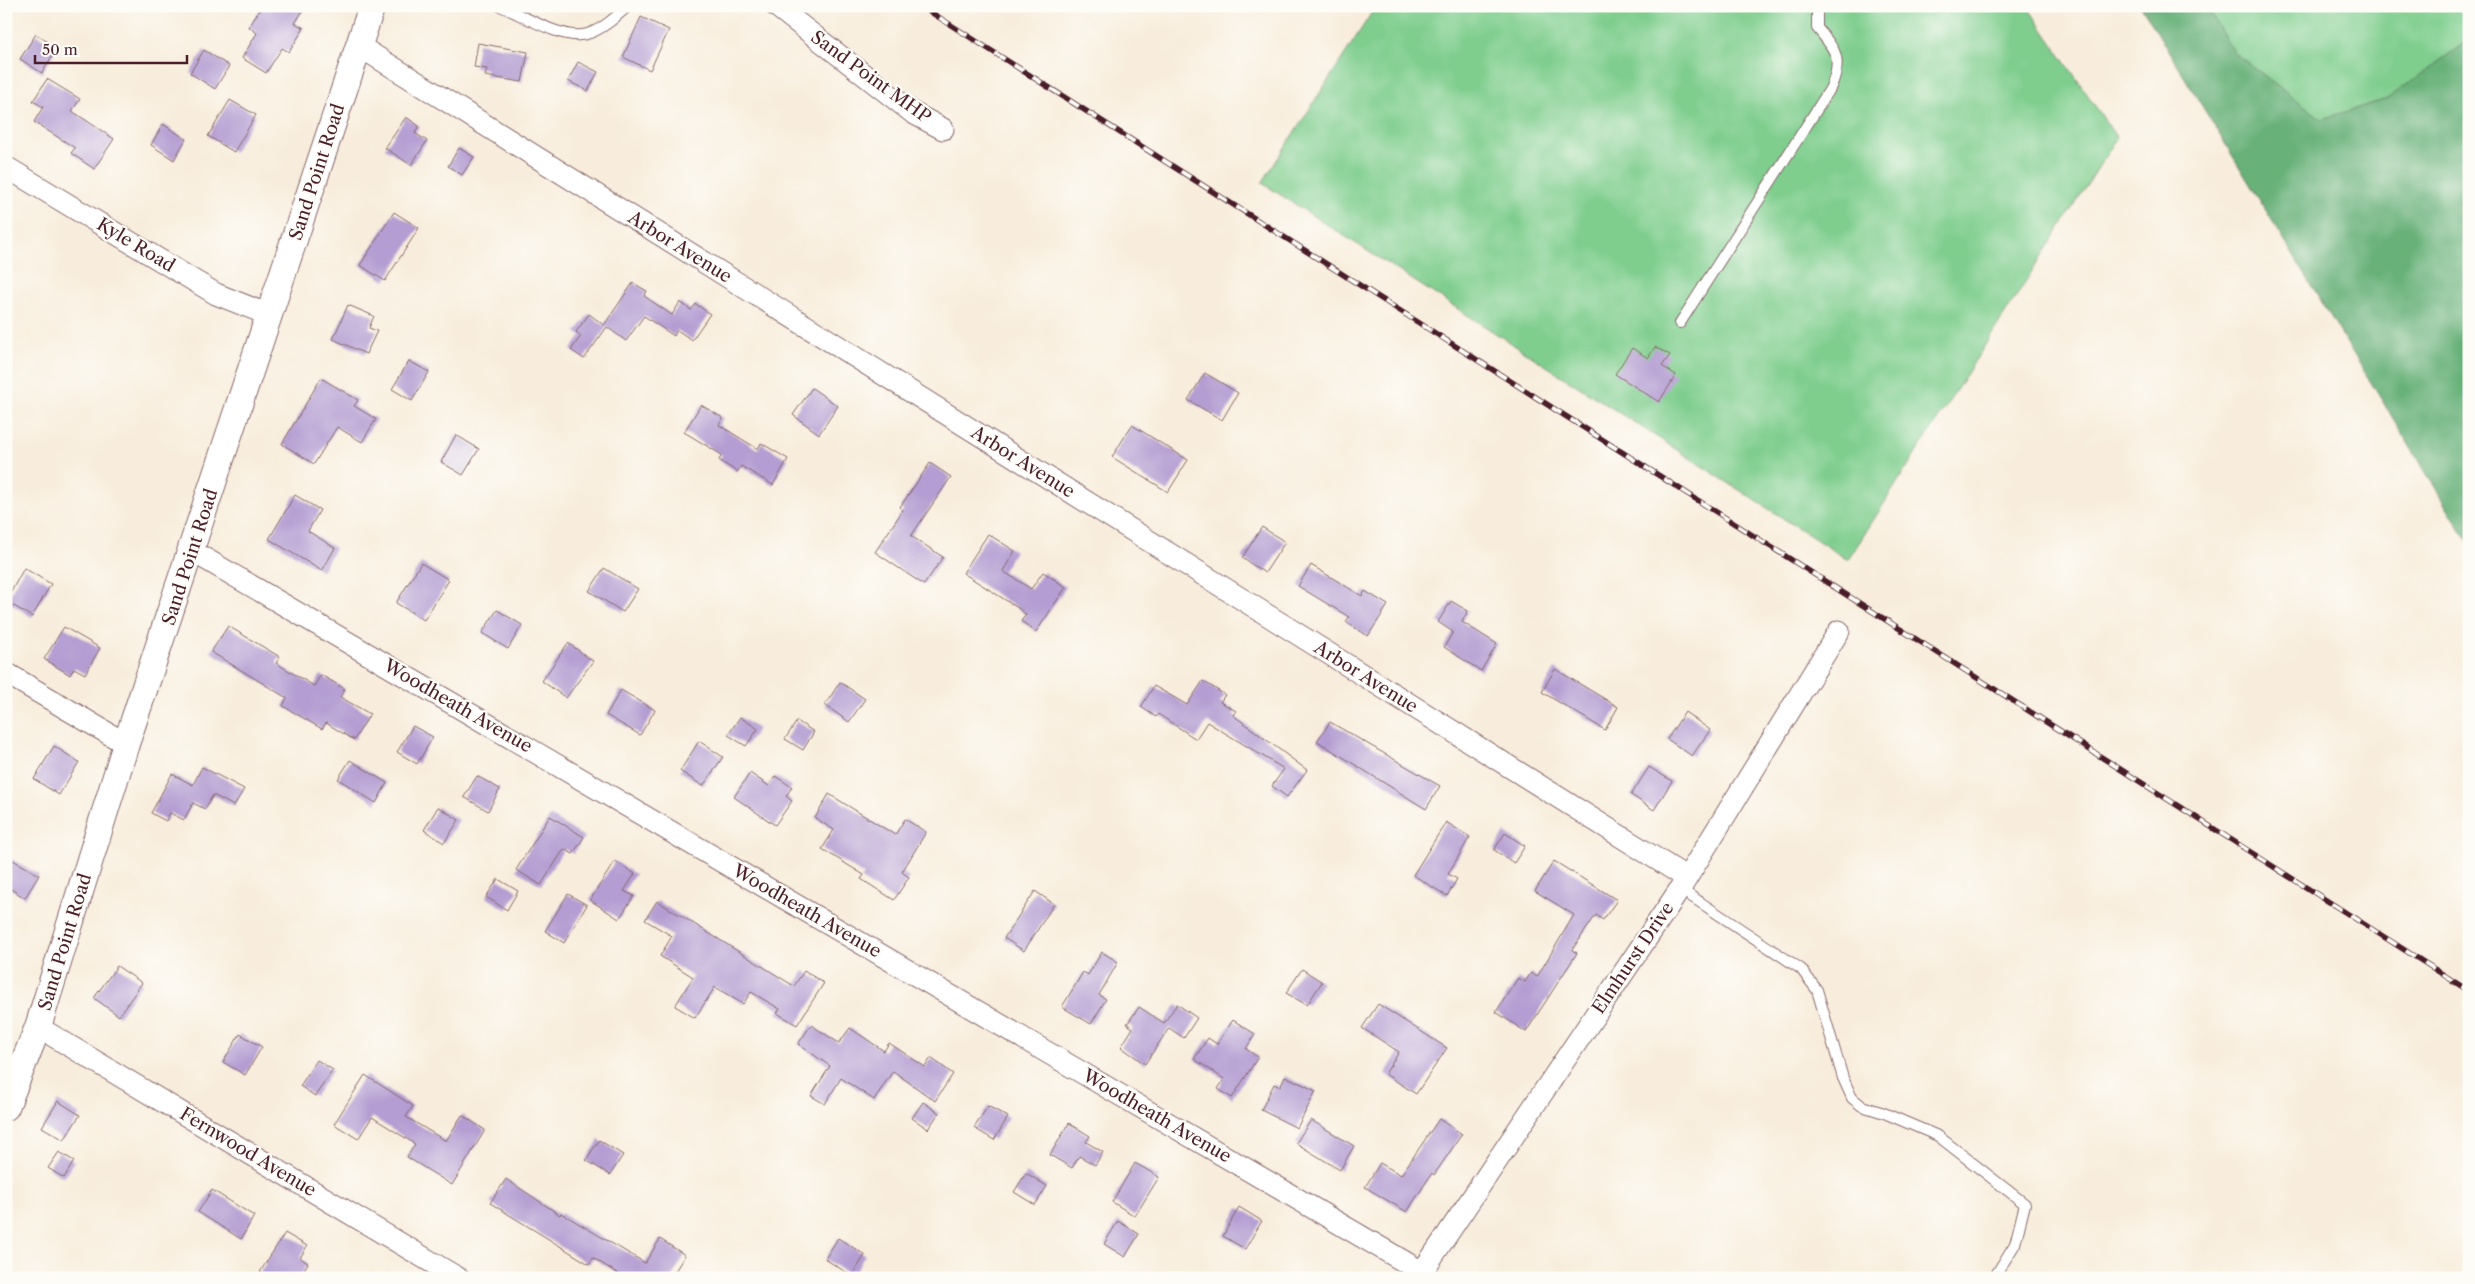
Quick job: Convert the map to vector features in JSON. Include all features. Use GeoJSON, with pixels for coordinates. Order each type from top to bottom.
{"type":"FeatureCollection","features":[{"type":"Feature","properties":{"kind":"street","name":"Sand Point Road"},"geometry":{"type":"LineString","coordinates":[[8,1099],[38,1027],[126,744],[372,6]]}},
{"type":"Feature","properties":{"kind":"street","name":"Sand Point MHP"},"geometry":{"type":"LineString","coordinates":[[776,6],[913,113],[943,129]]}},
{"type":"Feature","properties":{"kind":"street","name":"Arbor Avenue"},"geometry":{"type":"LineString","coordinates":[[359,46],[1683,883]]}},
{"type":"Feature","properties":{"kind":"street","name":"Kyle Road"},"geometry":{"type":"LineString","coordinates":[[6,167],[216,294],[269,316]]}},
{"type":"Feature","properties":{"kind":"street","name":"Woodheath Avenue"},"geometry":{"type":"LineString","coordinates":[[192,550],[1420,1275]]}},
{"type":"Feature","properties":{"kind":"street","name":"Elmhurst Drive"},"geometry":{"type":"LineString","coordinates":[[1420,1275],[1683,883],[1839,631]]}},
{"type":"Feature","properties":{"kind":"street"},"geometry":{"type":"LineString","coordinates":[[6,673],[126,744]]}},
{"type":"Feature","properties":{"kind":"street","name":"Fernwood Avenue"},"geometry":{"type":"LineString","coordinates":[[38,1027],[458,1278]]}},
{"type":"Feature","properties":{"kind":"lane"},"geometry":{"type":"LineString","coordinates":[[500,6],[564,35],[586,35],[599,29],[628,6]]}},
{"type":"Feature","properties":{"kind":"lane"},"geometry":{"type":"LineString","coordinates":[[1680,323],[1830,89],[1838,72],[1835,49],[1817,28],[1817,6]]}},
{"type":"Feature","properties":{"kind":"lane"},"geometry":{"type":"LineString","coordinates":[[1683,883],[1800,969],[1817,990],[1843,1078],[1852,1098],[1862,1106],[1884,1113],[1938,1136],[2025,1204],[2015,1244],[1994,1278]]}},
{"type":"Feature","properties":{"kind":"green space"},"geometry":{"type":"Polygon","coordinates":[[[1376,6],[2027,6],[2117,138],[1848,560],[1262,183],[1376,6]]]}},
{"type":"Feature","properties":{"kind":"green space"},"geometry":{"type":"Polygon","coordinates":[[[2141,6],[2206,6],[2233,52],[2322,119],[2387,99],[2463,44],[2469,34],[2469,543],[2141,6]]]}},
{"type":"Feature","properties":{"kind":"green space"},"geometry":{"type":"Polygon","coordinates":[[[2206,6],[2469,6],[2469,34],[2463,44],[2387,99],[2322,119],[2233,52],[2206,6]]]}},
{"type":"Feature","properties":{"kind":"building"},"geometry":{"type":"Polygon","coordinates":[[[262,6],[306,6],[295,23],[304,28],[289,52],[282,48],[266,73],[242,58],[257,33],[249,27],[262,6]]]}},
{"type":"Feature","properties":{"kind":"building"},"geometry":{"type":"Polygon","coordinates":[[[641,17],[669,30],[650,70],[623,57],[641,17]]]}},
{"type":"Feature","properties":{"kind":"building"},"geometry":{"type":"Polygon","coordinates":[[[36,34],[57,48],[42,73],[20,59],[36,34]]]}},
{"type":"Feature","properties":{"kind":"building"},"geometry":{"type":"Polygon","coordinates":[[[478,43],[528,52],[522,82],[485,76],[487,69],[474,67],[478,43]]]}},
{"type":"Feature","properties":{"kind":"building"},"geometry":{"type":"Polygon","coordinates":[[[204,50],[229,66],[215,89],[190,73],[204,50]]]}},
{"type":"Feature","properties":{"kind":"building"},"geometry":{"type":"Polygon","coordinates":[[[578,62],[598,72],[588,91],[568,81],[578,62]]]}},
{"type":"Feature","properties":{"kind":"building"},"geometry":{"type":"Polygon","coordinates":[[[47,79],[80,99],[72,111],[114,139],[94,169],[71,153],[75,148],[34,122],[43,107],[33,101],[47,79]]]}},
{"type":"Feature","properties":{"kind":"building"},"geometry":{"type":"Polygon","coordinates":[[[230,100],[256,115],[234,152],[208,136],[230,100]]]}},
{"type":"Feature","properties":{"kind":"building"},"geometry":{"type":"Polygon","coordinates":[[[406,117],[419,126],[415,133],[427,141],[411,165],[385,148],[406,117]]]}},
{"type":"Feature","properties":{"kind":"building"},"geometry":{"type":"Polygon","coordinates":[[[163,124],[186,139],[174,160],[151,145],[163,124]]]}},
{"type":"Feature","properties":{"kind":"building"},"geometry":{"type":"Polygon","coordinates":[[[459,148],[474,157],[462,175],[448,166],[459,148]]]}},
{"type":"Feature","properties":{"kind":"building"},"geometry":{"type":"Polygon","coordinates":[[[394,212],[419,228],[385,281],[360,265],[394,212]]]}},
{"type":"Feature","properties":{"kind":"building"},"geometry":{"type":"Polygon","coordinates":[[[633,283],[647,291],[644,296],[672,315],[680,302],[691,310],[696,304],[710,314],[692,340],[677,330],[674,336],[644,316],[626,341],[607,327],[584,359],[571,350],[581,336],[576,332],[589,314],[604,325],[633,283]]]}},
{"type":"Feature","properties":{"kind":"building"},"geometry":{"type":"Polygon","coordinates":[[[348,305],[374,316],[369,328],[377,331],[366,354],[333,339],[348,305]]]}},
{"type":"Feature","properties":{"kind":"building"},"geometry":{"type":"Polygon","coordinates":[[[1655,347],[1670,355],[1662,366],[1676,375],[1659,402],[1615,374],[1632,348],[1648,358],[1655,347]]]}},
{"type":"Feature","properties":{"kind":"building"},"geometry":{"type":"Polygon","coordinates":[[[409,361],[429,372],[412,401],[392,389],[409,361]]]}},
{"type":"Feature","properties":{"kind":"building"},"geometry":{"type":"Polygon","coordinates":[[[1205,373],[1238,393],[1222,420],[1188,400],[1205,373]]]}},
{"type":"Feature","properties":{"kind":"building"},"geometry":{"type":"Polygon","coordinates":[[[321,378],[358,400],[354,406],[376,419],[362,442],[337,427],[314,464],[282,444],[321,378]]]}},
{"type":"Feature","properties":{"kind":"building"},"geometry":{"type":"Polygon","coordinates":[[[812,388],[838,406],[819,434],[793,415],[812,388]]]}},
{"type":"Feature","properties":{"kind":"building"},"geometry":{"type":"Polygon","coordinates":[[[701,405],[723,418],[719,425],[758,449],[761,443],[788,459],[773,485],[741,466],[737,472],[719,460],[722,455],[684,432],[701,405]]]}},
{"type":"Feature","properties":{"kind":"building"},"geometry":{"type":"Polygon","coordinates":[[[1132,425],[1188,460],[1168,492],[1112,457],[1132,425]]]}},
{"type":"Feature","properties":{"kind":"building"},"geometry":{"type":"Polygon","coordinates":[[[456,435],[479,449],[463,475],[441,462],[456,435]]]}},
{"type":"Feature","properties":{"kind":"building"},"geometry":{"type":"Polygon","coordinates":[[[930,463],[951,477],[911,536],[943,557],[924,585],[875,552],[903,510],[900,507],[930,463]]]}},
{"type":"Feature","properties":{"kind":"building"},"geometry":{"type":"Polygon","coordinates":[[[295,495],[320,510],[308,531],[335,548],[322,571],[269,539],[295,495]]]}},
{"type":"Feature","properties":{"kind":"building"},"geometry":{"type":"Polygon","coordinates":[[[1262,527],[1285,542],[1265,573],[1242,558],[1262,527]]]}},
{"type":"Feature","properties":{"kind":"building"},"geometry":{"type":"Polygon","coordinates":[[[988,534],[1015,551],[1003,571],[1031,589],[1043,572],[1066,587],[1036,632],[1021,621],[1026,615],[1018,608],[963,573],[988,534]]]}},
{"type":"Feature","properties":{"kind":"building"},"geometry":{"type":"Polygon","coordinates":[[[421,563],[449,580],[424,620],[396,603],[421,563]]]}},
{"type":"Feature","properties":{"kind":"building"},"geometry":{"type":"Polygon","coordinates":[[[1311,565],[1362,596],[1365,591],[1388,605],[1368,636],[1346,622],[1349,617],[1298,586],[1311,565]]]}},
{"type":"Feature","properties":{"kind":"building"},"geometry":{"type":"Polygon","coordinates":[[[24,568],[51,584],[32,617],[6,601],[24,568]]]}},
{"type":"Feature","properties":{"kind":"building"},"geometry":{"type":"Polygon","coordinates":[[[604,568],[638,589],[623,612],[589,591],[604,568]]]}},
{"type":"Feature","properties":{"kind":"building"},"geometry":{"type":"Polygon","coordinates":[[[1451,601],[1468,611],[1462,622],[1497,644],[1481,671],[1444,647],[1453,632],[1438,622],[1451,601]]]}},
{"type":"Feature","properties":{"kind":"building"},"geometry":{"type":"Polygon","coordinates":[[[497,610],[522,625],[508,649],[482,633],[497,610]]]}},
{"type":"Feature","properties":{"kind":"building"},"geometry":{"type":"Polygon","coordinates":[[[228,626],[280,657],[276,663],[314,686],[321,675],[345,689],[340,697],[370,714],[354,740],[326,723],[322,729],[283,706],[287,698],[211,652],[228,626]]]}},
{"type":"Feature","properties":{"kind":"building"},"geometry":{"type":"Polygon","coordinates":[[[64,627],[100,648],[85,674],[74,668],[70,675],[44,659],[64,627]]]}},
{"type":"Feature","properties":{"kind":"building"},"geometry":{"type":"Polygon","coordinates":[[[568,643],[593,661],[566,698],[542,681],[568,643]]]}},
{"type":"Feature","properties":{"kind":"building"},"geometry":{"type":"Polygon","coordinates":[[[1555,669],[1618,707],[1605,730],[1542,692],[1555,669]]]}},
{"type":"Feature","properties":{"kind":"building"},"geometry":{"type":"Polygon","coordinates":[[[1203,681],[1225,695],[1220,702],[1236,711],[1233,715],[1307,770],[1287,797],[1272,786],[1284,769],[1207,722],[1196,739],[1158,714],[1156,717],[1141,707],[1154,686],[1187,705],[1203,681]]]}},
{"type":"Feature","properties":{"kind":"building"},"geometry":{"type":"Polygon","coordinates":[[[840,682],[865,699],[849,722],[825,705],[840,682]]]}},
{"type":"Feature","properties":{"kind":"building"},"geometry":{"type":"Polygon","coordinates":[[[621,690],[655,710],[640,735],[606,715],[621,690]]]}},
{"type":"Feature","properties":{"kind":"building"},"geometry":{"type":"Polygon","coordinates":[[[1685,712],[1710,730],[1692,756],[1667,739],[1685,712]]]}},
{"type":"Feature","properties":{"kind":"building"},"geometry":{"type":"Polygon","coordinates":[[[740,717],[758,729],[746,746],[728,735],[740,717]]]}},
{"type":"Feature","properties":{"kind":"building"},"geometry":{"type":"Polygon","coordinates":[[[797,721],[814,732],[803,750],[785,739],[797,721]]]}},
{"type":"Feature","properties":{"kind":"building"},"geometry":{"type":"Polygon","coordinates":[[[1330,722],[1440,786],[1426,809],[1317,741],[1330,722]]]}},
{"type":"Feature","properties":{"kind":"building"},"geometry":{"type":"Polygon","coordinates":[[[413,726],[433,737],[417,764],[397,752],[413,726]]]}},
{"type":"Feature","properties":{"kind":"building"},"geometry":{"type":"Polygon","coordinates":[[[699,741],[723,757],[703,786],[680,771],[699,741]]]}},
{"type":"Feature","properties":{"kind":"building"},"geometry":{"type":"Polygon","coordinates":[[[54,746],[79,762],[59,795],[34,779],[54,746]]]}},
{"type":"Feature","properties":{"kind":"building"},"geometry":{"type":"Polygon","coordinates":[[[350,760],[387,783],[376,803],[338,779],[350,760]]]}},
{"type":"Feature","properties":{"kind":"building"},"geometry":{"type":"Polygon","coordinates":[[[202,767],[244,789],[234,806],[213,795],[205,809],[193,803],[184,820],[170,813],[166,821],[151,813],[172,774],[193,785],[202,767]]]}},
{"type":"Feature","properties":{"kind":"building"},"geometry":{"type":"Polygon","coordinates":[[[1649,767],[1672,781],[1654,810],[1631,795],[1649,767]]]}},
{"type":"Feature","properties":{"kind":"building"},"geometry":{"type":"Polygon","coordinates":[[[750,773],[769,786],[775,776],[792,787],[786,796],[792,801],[775,825],[734,797],[750,773]]]}},
{"type":"Feature","properties":{"kind":"building"},"geometry":{"type":"Polygon","coordinates":[[[477,776],[500,789],[488,811],[464,797],[477,776]]]}},
{"type":"Feature","properties":{"kind":"building"},"geometry":{"type":"Polygon","coordinates":[[[829,794],[895,835],[905,819],[926,832],[902,872],[909,877],[894,900],[861,879],[864,875],[822,849],[834,830],[815,818],[829,794]]]}},
{"type":"Feature","properties":{"kind":"building"},"geometry":{"type":"Polygon","coordinates":[[[438,807],[459,820],[444,843],[424,830],[438,807]]]}},
{"type":"Feature","properties":{"kind":"building"},"geometry":{"type":"Polygon","coordinates":[[[550,816],[584,837],[573,854],[564,849],[541,885],[516,870],[550,816]]]}},
{"type":"Feature","properties":{"kind":"building"},"geometry":{"type":"Polygon","coordinates":[[[1446,822],[1470,837],[1448,874],[1457,879],[1447,896],[1413,875],[1446,822]]]}},
{"type":"Feature","properties":{"kind":"building"},"geometry":{"type":"Polygon","coordinates":[[[1505,833],[1525,846],[1514,863],[1494,850],[1505,833]]]}},
{"type":"Feature","properties":{"kind":"building"},"geometry":{"type":"Polygon","coordinates":[[[6,856],[39,875],[25,898],[6,886],[6,856]]]}},
{"type":"Feature","properties":{"kind":"building"},"geometry":{"type":"Polygon","coordinates":[[[615,861],[635,874],[624,891],[634,896],[619,919],[590,900],[615,861]]]}},
{"type":"Feature","properties":{"kind":"building"},"geometry":{"type":"Polygon","coordinates":[[[1554,861],[1617,900],[1603,920],[1596,915],[1572,950],[1577,953],[1526,1032],[1496,1012],[1518,978],[1525,982],[1531,973],[1537,977],[1574,915],[1535,891],[1554,861]]]}},
{"type":"Feature","properties":{"kind":"building"},"geometry":{"type":"Polygon","coordinates":[[[498,879],[518,891],[507,910],[486,897],[498,879]]]}},
{"type":"Feature","properties":{"kind":"building"},"geometry":{"type":"Polygon","coordinates":[[[1035,891],[1054,904],[1024,951],[1004,938],[1035,891]]]}},
{"type":"Feature","properties":{"kind":"building"},"geometry":{"type":"Polygon","coordinates":[[[568,894],[587,905],[564,943],[545,931],[568,894]]]}},
{"type":"Feature","properties":{"kind":"building"},"geometry":{"type":"Polygon","coordinates":[[[657,901],[794,986],[804,971],[824,983],[797,1025],[777,1013],[780,1009],[751,992],[743,1004],[715,987],[695,1018],[675,1006],[693,977],[660,956],[672,936],[645,920],[657,901]]]}},
{"type":"Feature","properties":{"kind":"building"},"geometry":{"type":"Polygon","coordinates":[[[1102,952],[1118,962],[1099,995],[1106,999],[1091,1024],[1062,1007],[1083,972],[1088,975],[1102,952]]]}},
{"type":"Feature","properties":{"kind":"building"},"geometry":{"type":"Polygon","coordinates":[[[117,966],[142,983],[119,1016],[94,998],[117,966]]]}},
{"type":"Feature","properties":{"kind":"building"},"geometry":{"type":"Polygon","coordinates":[[[1302,969],[1322,982],[1307,1005],[1286,993],[1302,969]]]}},
{"type":"Feature","properties":{"kind":"building"},"geometry":{"type":"Polygon","coordinates":[[[1177,1004],[1197,1018],[1184,1038],[1169,1028],[1145,1064],[1121,1047],[1133,1028],[1127,1024],[1139,1007],[1164,1023],[1177,1004]]]}},
{"type":"Feature","properties":{"kind":"building"},"geometry":{"type":"Polygon","coordinates":[[[1378,1004],[1447,1048],[1416,1094],[1385,1074],[1399,1052],[1362,1028],[1378,1004]]]}},
{"type":"Feature","properties":{"kind":"building"},"geometry":{"type":"Polygon","coordinates":[[[1233,1020],[1255,1034],[1246,1049],[1258,1057],[1232,1098],[1218,1089],[1224,1079],[1194,1059],[1208,1038],[1217,1044],[1233,1020]]]}},
{"type":"Feature","properties":{"kind":"building"},"geometry":{"type":"Polygon","coordinates":[[[811,1025],[839,1043],[850,1028],[884,1051],[889,1043],[925,1067],[931,1058],[953,1074],[935,1101],[893,1071],[874,1100],[841,1078],[825,1104],[811,1096],[830,1066],[798,1044],[811,1025]]]}},
{"type":"Feature","properties":{"kind":"building"},"geometry":{"type":"Polygon","coordinates":[[[240,1034],[262,1047],[245,1075],[223,1062],[240,1034]]]}},
{"type":"Feature","properties":{"kind":"building"},"geometry":{"type":"Polygon","coordinates":[[[317,1060],[333,1070],[315,1096],[300,1086],[317,1060]]]}},
{"type":"Feature","properties":{"kind":"building"},"geometry":{"type":"Polygon","coordinates":[[[365,1075],[413,1106],[406,1117],[446,1141],[462,1115],[485,1130],[452,1185],[407,1157],[415,1144],[372,1117],[358,1139],[334,1124],[365,1075]]]}},
{"type":"Feature","properties":{"kind":"building"},"geometry":{"type":"Polygon","coordinates":[[[1285,1076],[1316,1091],[1297,1128],[1261,1110],[1274,1084],[1280,1087],[1285,1076]]]}},
{"type":"Feature","properties":{"kind":"building"},"geometry":{"type":"Polygon","coordinates":[[[58,1101],[80,1115],[64,1140],[42,1127],[58,1101]]]}},
{"type":"Feature","properties":{"kind":"building"},"geometry":{"type":"Polygon","coordinates":[[[923,1102],[939,1113],[928,1129],[912,1118],[923,1102]]]}},
{"type":"Feature","properties":{"kind":"building"},"geometry":{"type":"Polygon","coordinates":[[[988,1106],[1008,1117],[994,1140],[974,1128],[988,1106]]]}},
{"type":"Feature","properties":{"kind":"building"},"geometry":{"type":"Polygon","coordinates":[[[1439,1119],[1462,1134],[1434,1175],[1432,1173],[1407,1212],[1365,1187],[1380,1163],[1401,1175],[1439,1119]]]}},
{"type":"Feature","properties":{"kind":"building"},"geometry":{"type":"Polygon","coordinates":[[[1311,1120],[1354,1146],[1340,1170],[1296,1143],[1311,1120]]]}},
{"type":"Feature","properties":{"kind":"building"},"geometry":{"type":"Polygon","coordinates":[[[1069,1123],[1090,1136],[1086,1142],[1103,1152],[1095,1165],[1079,1156],[1072,1168],[1050,1155],[1069,1123]]]}},
{"type":"Feature","properties":{"kind":"building"},"geometry":{"type":"Polygon","coordinates":[[[599,1140],[623,1155],[610,1175],[586,1160],[599,1140]]]}},
{"type":"Feature","properties":{"kind":"building"},"geometry":{"type":"Polygon","coordinates":[[[59,1152],[74,1161],[64,1178],[48,1168],[59,1152]]]}},
{"type":"Feature","properties":{"kind":"building"},"geometry":{"type":"Polygon","coordinates":[[[1135,1163],[1159,1177],[1135,1216],[1112,1202],[1135,1163]]]}},
{"type":"Feature","properties":{"kind":"building"},"geometry":{"type":"Polygon","coordinates":[[[1026,1173],[1047,1186],[1035,1205],[1014,1192],[1026,1173]]]}},
{"type":"Feature","properties":{"kind":"building"},"geometry":{"type":"Polygon","coordinates":[[[506,1179],[560,1215],[561,1213],[645,1263],[660,1239],[685,1255],[671,1278],[625,1278],[593,1258],[589,1264],[490,1203],[506,1179]]]}},
{"type":"Feature","properties":{"kind":"building"},"geometry":{"type":"Polygon","coordinates":[[[212,1190],[254,1216],[241,1239],[198,1212],[212,1190]]]}},
{"type":"Feature","properties":{"kind":"building"},"geometry":{"type":"Polygon","coordinates":[[[1239,1207],[1262,1221],[1245,1249],[1223,1236],[1239,1207]]]}},
{"type":"Feature","properties":{"kind":"building"},"geometry":{"type":"Polygon","coordinates":[[[1118,1221],[1139,1234],[1125,1257],[1104,1244],[1118,1221]]]}},
{"type":"Feature","properties":{"kind":"building"},"geometry":{"type":"Polygon","coordinates":[[[285,1233],[307,1246],[300,1258],[308,1263],[299,1278],[269,1278],[260,1272],[285,1233]]]}},
{"type":"Feature","properties":{"kind":"building"},"geometry":{"type":"Polygon","coordinates":[[[838,1238],[865,1255],[852,1276],[825,1259],[838,1238]]]}},
{"type":"Feature","properties":{"kind":"railway"},"geometry":{"type":"LineString","coordinates":[[921,6],[2469,991]]}}]}
